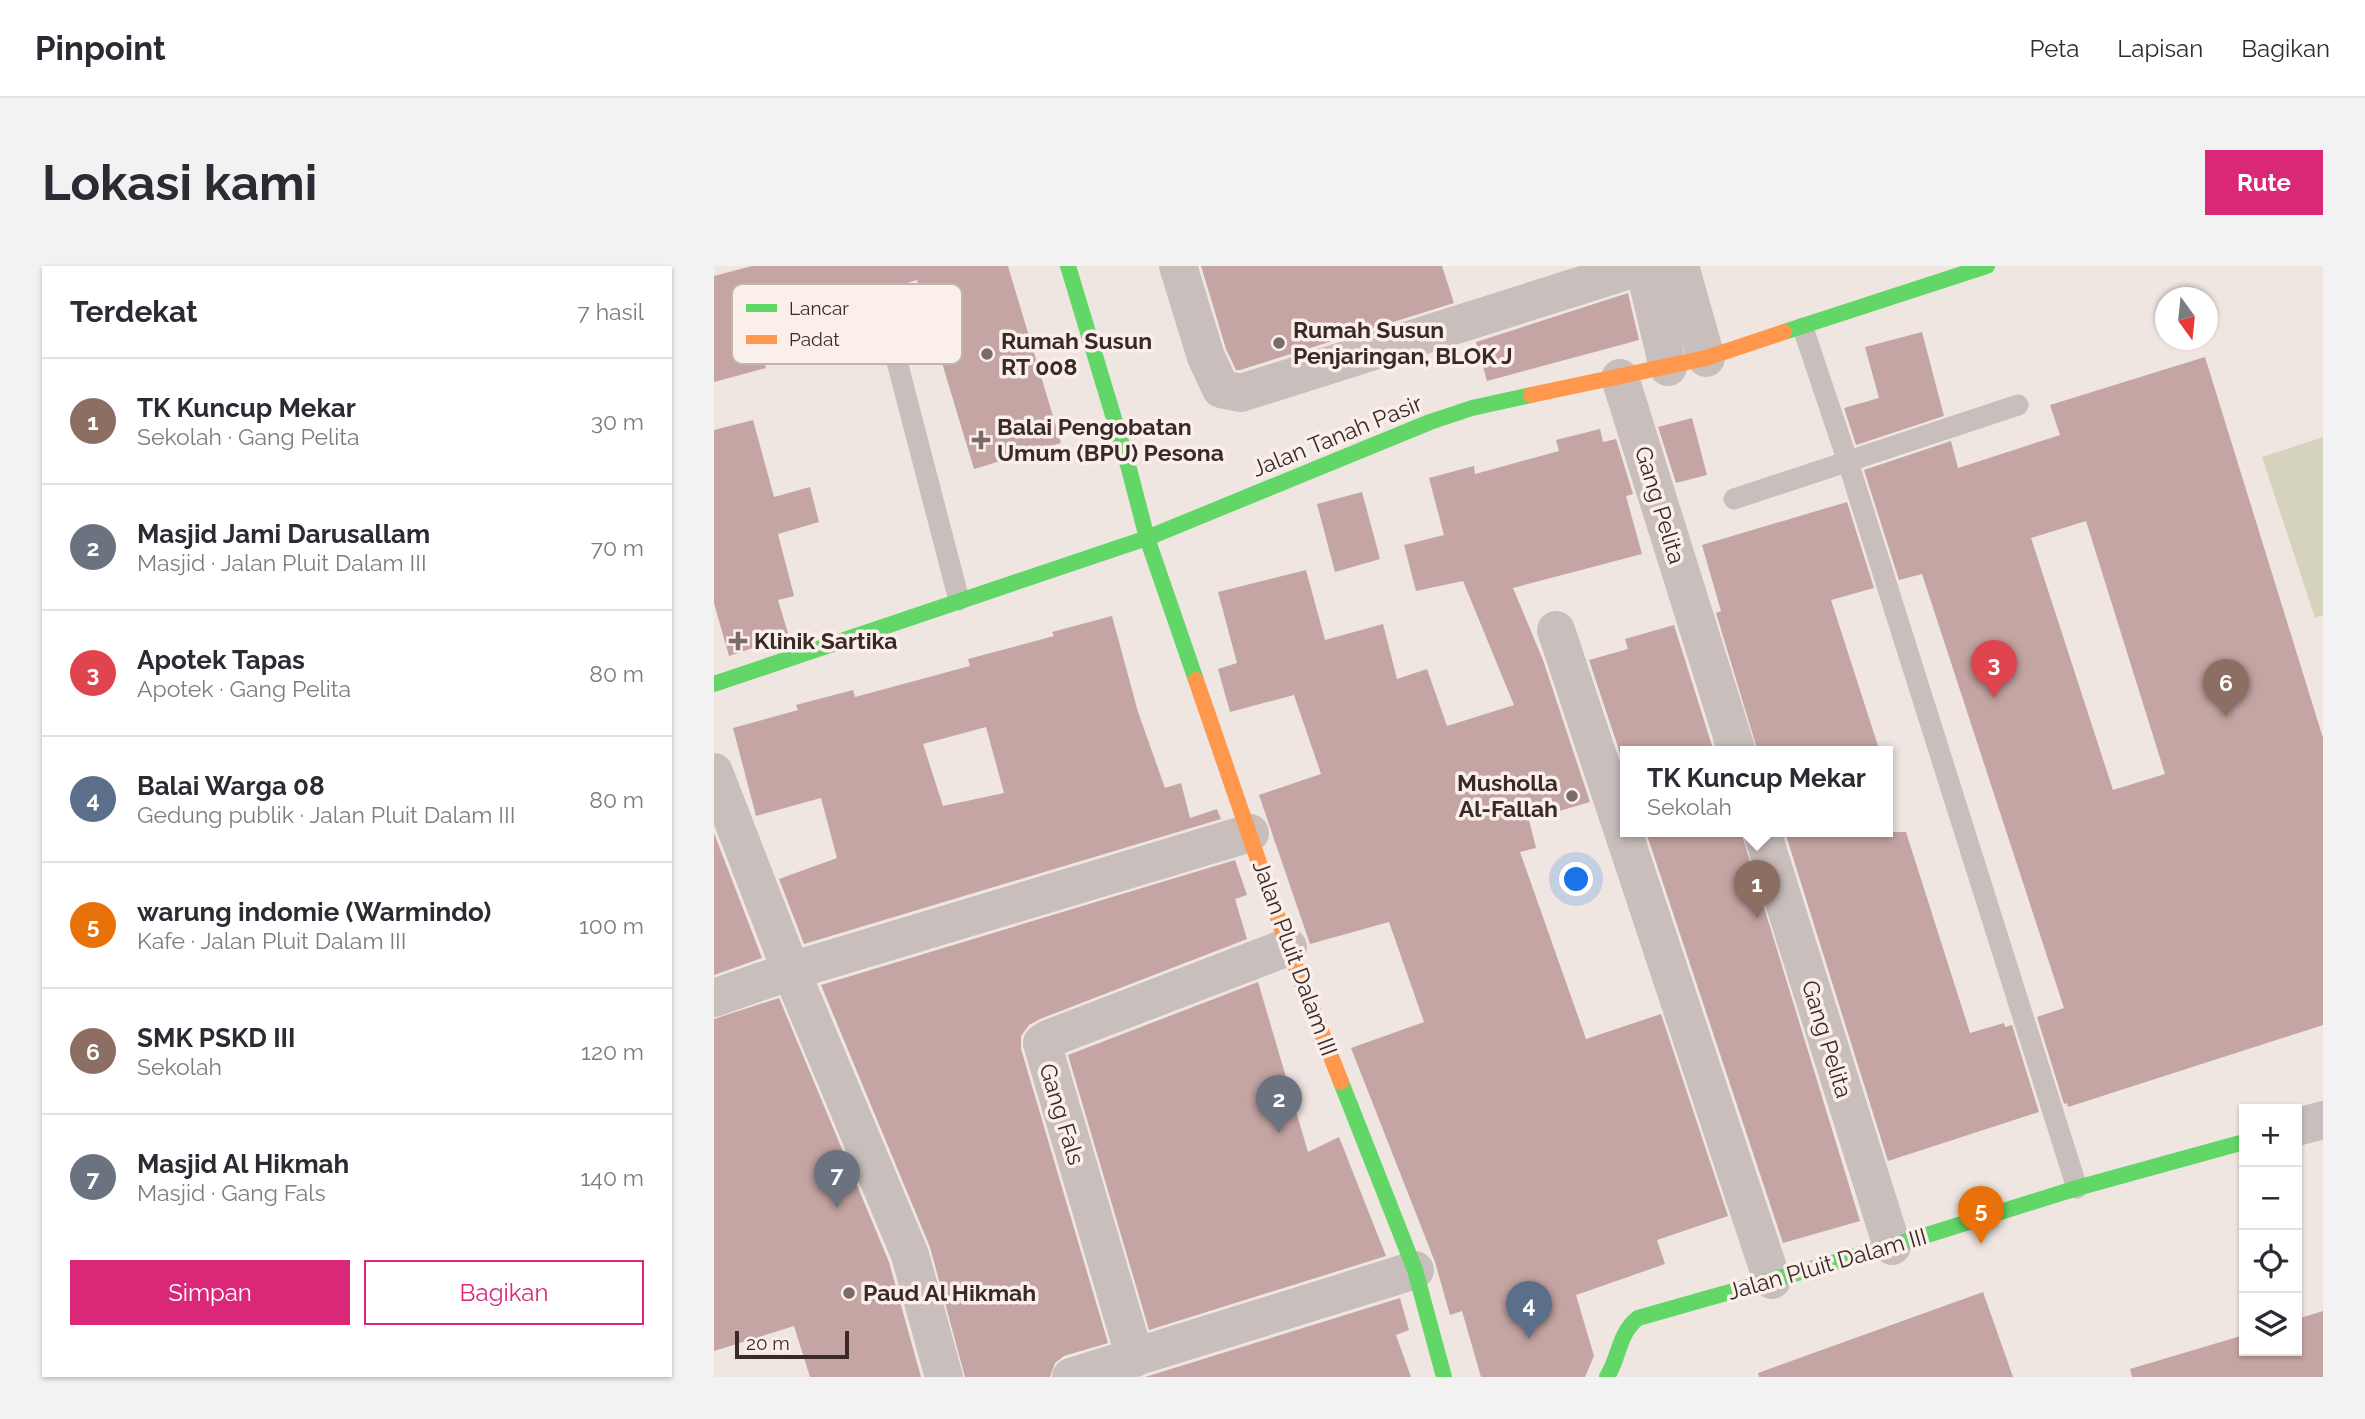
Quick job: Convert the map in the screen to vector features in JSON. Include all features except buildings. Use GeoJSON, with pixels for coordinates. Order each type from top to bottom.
{"type":"FeatureCollection","features":[{"type":"Feature","properties":{"kind":"street","name":"Jalan Pluit Dalam III"},"geometry":{"type":"LineString","coordinates":[[1068,266],[1128,465],[1147,538],[1288,947],[1415,1270],[1444,1377]]}},
{"type":"Feature","properties":{"kind":"street"},"geometry":{"type":"LineString","coordinates":[[1178,266],[1206,357],[1222,389],[1241,393],[1655,268]]}},
{"type":"Feature","properties":{"kind":"street","name":"Jalan Tanah Pasir"},"geometry":{"type":"LineString","coordinates":[[714,684],[1147,538],[1430,422],[1472,408],[1706,358],[1987,266]]}},
{"type":"Feature","properties":{"kind":"street"},"geometry":{"type":"LineString","coordinates":[[1655,268],[1706,358]]}},
{"type":"Feature","properties":{"kind":"street"},"geometry":{"type":"LineString","coordinates":[[1655,268],[1668,367]]}},
{"type":"Feature","properties":{"kind":"street","name":"Gang Pelita"},"geometry":{"type":"LineString","coordinates":[[1620,378],[1735,746]]}},
{"type":"Feature","properties":{"kind":"street"},"geometry":{"type":"LineString","coordinates":[[1556,630],[1620,823]]}},
{"type":"Feature","properties":{"kind":"street"},"geometry":{"type":"LineString","coordinates":[[714,772],[792,971],[910,1255],[944,1377]]}},
{"type":"Feature","properties":{"kind":"street"},"geometry":{"type":"LineString","coordinates":[[714,998],[792,971],[1250,833]]}},
{"type":"Feature","properties":{"kind":"street"},"geometry":{"type":"LineString","coordinates":[[1625,837],[1772,1280]]}},
{"type":"Feature","properties":{"kind":"street","name":"Gang Pelita"},"geometry":{"type":"LineString","coordinates":[[1764,837],[1892,1246]]}},
{"type":"Feature","properties":{"kind":"street","name":"Gang Fals"},"geometry":{"type":"LineString","coordinates":[[1135,1358],[1042,1043],[1288,947]]}},
{"type":"Feature","properties":{"kind":"street"},"geometry":{"type":"LineString","coordinates":[[2302,1126],[2323,1120]]}},
{"type":"Feature","properties":{"kind":"street","name":"Jalan Pluit Dalam III"},"geometry":{"type":"LineString","coordinates":[[1607,1377],[1614,1369],[1621,1335],[1628,1324],[1638,1318],[1892,1246],[2077,1188],[2239,1143]]}},
{"type":"Feature","properties":{"kind":"street"},"geometry":{"type":"LineString","coordinates":[[1071,1377],[1415,1270]]}},
{"type":"Feature","properties":{"kind":"lane"},"geometry":{"type":"LineString","coordinates":[[1803,328],[1848,462],[2077,1188]]}},
{"type":"Feature","properties":{"kind":"lane"},"geometry":{"type":"LineString","coordinates":[[898,364],[959,600]]}},
{"type":"Feature","properties":{"kind":"lane"},"geometry":{"type":"LineString","coordinates":[[1734,499],[2018,405]]}},
{"type":"Feature","properties":{"kind":"shaded area"},"geometry":{"type":"Polygon","coordinates":[[[2323,437],[2323,615],[2315,618],[2262,457],[2323,437]]]}},
{"type":"Feature","properties":{"kind":"traffic: fast"},"geometry":{"type":"LineString","coordinates":[[1068,266],[1128,465],[1147,538],[1196,680]]}},
{"type":"Feature","properties":{"kind":"traffic: fast"},"geometry":{"type":"LineString","coordinates":[[1784,332],[1987,266]]}},
{"type":"Feature","properties":{"kind":"traffic: fast"},"geometry":{"type":"LineString","coordinates":[[714,684],[1147,538],[1430,422],[1472,408],[1531,395]]}},
{"type":"Feature","properties":{"kind":"traffic: fast"},"geometry":{"type":"LineString","coordinates":[[1341,1082],[1415,1270],[1444,1377]]}},
{"type":"Feature","properties":{"kind":"traffic: fast"},"geometry":{"type":"LineString","coordinates":[[1607,1377],[1623,1338],[1638,1318],[1892,1246],[2077,1188],[2239,1143]]}},
{"type":"Feature","properties":{"kind":"traffic: slow"},"geometry":{"type":"LineString","coordinates":[[1531,395],[1706,358],[1784,332]]}},
{"type":"Feature","properties":{"kind":"traffic: slow"},"geometry":{"type":"LineString","coordinates":[[1196,680],[1288,947],[1341,1082]]}},
{"type":"Feature","properties":{"kind":"place","name":"Rumah Susun Penjaringan, BLOK J"},"geometry":{"type":"Point","coordinates":[1279,343]}},
{"type":"Feature","properties":{"kind":"place","name":"Rumah Susun RT 008"},"geometry":{"type":"Point","coordinates":[987,354]}},
{"type":"Feature","properties":{"kind":"place","name":"Balai Pengobatan Umum (BPU) Pesona"},"geometry":{"type":"Point","coordinates":[981,440]}},
{"type":"Feature","properties":{"kind":"place","name":"Klinik Sartika"},"geometry":{"type":"Point","coordinates":[738,641]}},
{"type":"Feature","properties":{"kind":"place","name":"Apotek Tapas"},"geometry":{"type":"Point","coordinates":[1994,698]}},
{"type":"Feature","properties":{"kind":"place","name":"SMK PSKD III"},"geometry":{"type":"Point","coordinates":[2226,717]}},
{"type":"Feature","properties":{"kind":"place","name":"Musholla Al-Fallah"},"geometry":{"type":"Point","coordinates":[1572,796]}},
{"type":"Feature","properties":{"kind":"place","name":"TK Kuncup Mekar"},"geometry":{"type":"Point","coordinates":[1757,918]}},
{"type":"Feature","properties":{"kind":"place","name":"Masjid Jami Darusallam"},"geometry":{"type":"Point","coordinates":[1279,1133]}},
{"type":"Feature","properties":{"kind":"place","name":"Masjid Al Hikmah"},"geometry":{"type":"Point","coordinates":[837,1208]}},
{"type":"Feature","properties":{"kind":"place","name":"warung indomie (Warmindo)"},"geometry":{"type":"Point","coordinates":[1981,1244]}},
{"type":"Feature","properties":{"kind":"place","name":"Paud Al Hikmah"},"geometry":{"type":"Point","coordinates":[849,1293]}},
{"type":"Feature","properties":{"kind":"place","name":"Balai Warga 08"},"geometry":{"type":"Point","coordinates":[1529,1339]}}]}
